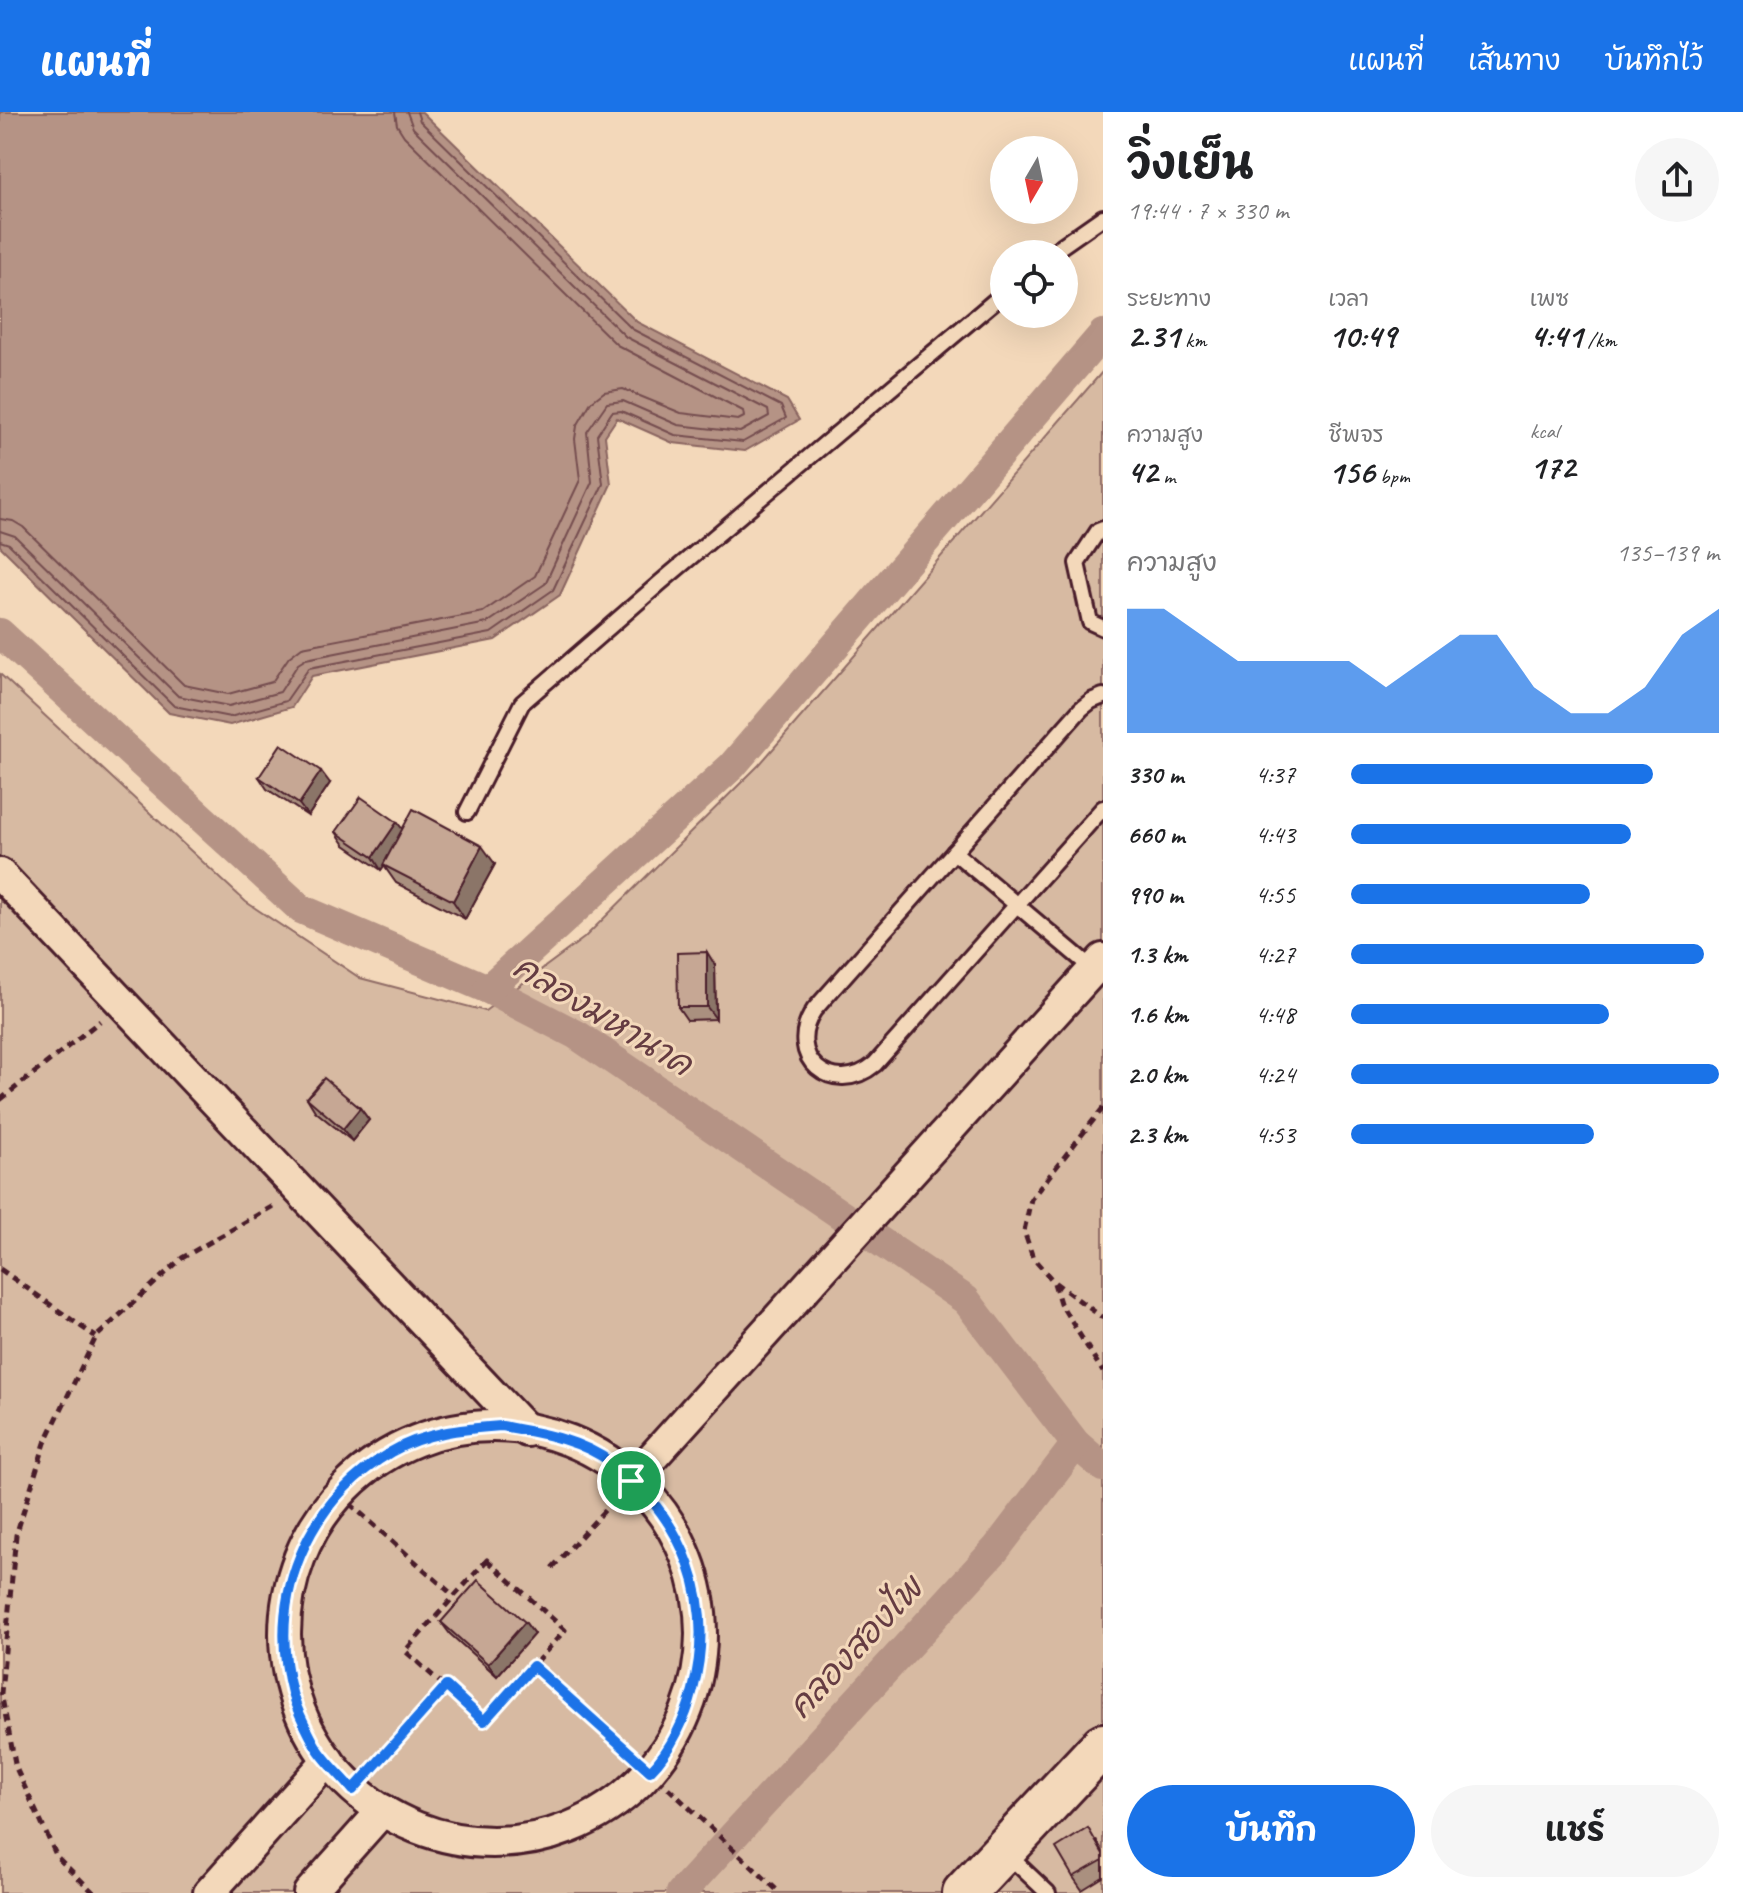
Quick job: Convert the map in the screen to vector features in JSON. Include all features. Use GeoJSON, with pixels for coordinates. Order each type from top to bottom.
{"type":"FeatureCollection","features":[{"type":"Feature","properties":{"kind":"street"},"geometry":{"type":"LineString","coordinates":[[0,874],[527,1431]]}},
{"type":"Feature","properties":{"kind":"street"},"geometry":{"type":"LineString","coordinates":[[631,1481],[1098,964]]}},
{"type":"Feature","properties":{"kind":"street"},"geometry":{"type":"LineString","coordinates":[[502,1426],[527,1431],[558,1437],[610,1461],[653,1499],[683,1547],[700,1602],[701,1658],[687,1714],[658,1763],[617,1802],[567,1829],[511,1842],[455,1839],[400,1821],[353,1790],[316,1746],[292,1695],[283,1639],[289,1582],[311,1530],[346,1485],[392,1451],[445,1431],[502,1426]]}},
{"type":"Feature","properties":{"kind":"street"},"geometry":{"type":"LineString","coordinates":[[964,1893],[1103,1745]]}},
{"type":"Feature","properties":{"kind":"street"},"geometry":{"type":"LineString","coordinates":[[209,1893],[328,1760]]}},
{"type":"Feature","properties":{"kind":"street"},"geometry":{"type":"LineString","coordinates":[[309,1893],[383,1810]]}},
{"type":"Feature","properties":{"kind":"lane"},"geometry":{"type":"LineString","coordinates":[[1070,240],[1103,217]]}},
{"type":"Feature","properties":{"kind":"lane"},"geometry":{"type":"LineString","coordinates":[[467,812],[522,703],[990,305]]}},
{"type":"Feature","properties":{"kind":"lane"},"geometry":{"type":"LineString","coordinates":[[1103,529],[1098,531],[1077,563],[1090,622],[1103,628]]}},
{"type":"Feature","properties":{"kind":"lane"},"geometry":{"type":"LineString","coordinates":[[1103,696],[1081,709],[807,1020],[803,1031],[806,1054],[821,1071],[844,1078],[865,1072],[875,1064],[1103,808]]}},
{"type":"Feature","properties":{"kind":"lane"},"geometry":{"type":"LineString","coordinates":[[954,852],[1017,905],[1098,964]]}},
{"type":"Feature","properties":{"kind":"lane"},"geometry":{"type":"LineString","coordinates":[[1003,1851],[1048,1893]]}},
{"type":"Feature","properties":{"kind":"path"},"geometry":{"type":"LineString","coordinates":[[0,1100],[123,1003]]}},
{"type":"Feature","properties":{"kind":"path"},"geometry":{"type":"LineString","coordinates":[[1103,1108],[1031,1199],[1024,1231],[1033,1258],[1054,1282],[1103,1318]]}},
{"type":"Feature","properties":{"kind":"path"},"geometry":{"type":"LineString","coordinates":[[94,1893],[57,1857],[16,1768],[1,1693],[16,1535],[45,1443],[96,1337],[182,1258],[301,1190]]}},
{"type":"Feature","properties":{"kind":"path"},"geometry":{"type":"LineString","coordinates":[[0,1269],[96,1337]]}},
{"type":"Feature","properties":{"kind":"path"},"geometry":{"type":"LineString","coordinates":[[1054,1282],[1060,1303],[1103,1372]]}},
{"type":"Feature","properties":{"kind":"path"},"geometry":{"type":"LineString","coordinates":[[552,1568],[631,1481]]}},
{"type":"Feature","properties":{"kind":"path"},"geometry":{"type":"LineString","coordinates":[[339,1494],[454,1596]]}},
{"type":"Feature","properties":{"kind":"path"},"geometry":{"type":"LineString","coordinates":[[487,1560],[565,1630],[484,1721],[405,1651],[454,1596],[487,1560]]}},
{"type":"Feature","properties":{"kind":"path"},"geometry":{"type":"LineString","coordinates":[[533,1666],[780,1893]]}},
{"type":"Feature","properties":{"kind":"path"},"geometry":{"type":"LineString","coordinates":[[353,1790],[446,1686]]}},
{"type":"Feature","properties":{"kind":"shaded area"},"geometry":{"type":"Polygon","coordinates":[[[1103,371],[1103,1893],[0,1893],[0,674],[246,902],[360,978],[485,1011],[584,938],[759,765],[1103,371]]]}},
{"type":"Feature","properties":{"kind":"water"},"geometry":{"type":"Polygon","coordinates":[[[0,112],[422,112],[637,322],[787,400],[799,420],[745,451],[673,443],[617,418],[605,436],[611,484],[560,595],[495,640],[312,676],[292,707],[230,725],[169,713],[0,546],[0,112]]]}},
{"type":"Feature","properties":{"kind":"building"},"geometry":{"type":"Polygon","coordinates":[[[281,744],[321,771],[299,804],[259,777],[281,744]]]}},
{"type":"Feature","properties":{"kind":"building"},"geometry":{"type":"Polygon","coordinates":[[[361,797],[397,822],[373,857],[336,832],[361,797]]]}},
{"type":"Feature","properties":{"kind":"building"},"geometry":{"type":"Polygon","coordinates":[[[413,809],[482,846],[453,901],[383,865],[413,809]]]}},
{"type":"Feature","properties":{"kind":"building"},"geometry":{"type":"Polygon","coordinates":[[[707,952],[707,1007],[678,1007],[677,953],[707,952]]]}},
{"type":"Feature","properties":{"kind":"building"},"geometry":{"type":"Polygon","coordinates":[[[324,1078],[360,1108],[343,1129],[307,1098],[324,1078]]]}},
{"type":"Feature","properties":{"kind":"building"},"geometry":{"type":"Polygon","coordinates":[[[478,1580],[525,1622],[488,1664],[441,1622],[478,1580]]]}},
{"type":"Feature","properties":{"kind":"building"},"geometry":{"type":"Polygon","coordinates":[[[1088,1828],[1103,1854],[1103,1860],[1073,1877],[1056,1848],[1088,1828]]]}},
{"type":"Feature","properties":{"kind":"waterway"},"geometry":{"type":"LineString","coordinates":[[488,989],[732,766],[1103,334]]}},
{"type":"Feature","properties":{"kind":"waterway","name":"คลองมหานาค"},"geometry":{"type":"LineString","coordinates":[[0,633],[301,909],[488,989],[577,1035],[966,1300],[1076,1444],[1103,1467]]}},
{"type":"Feature","properties":{"kind":"waterway","name":"คลองสองไพ"},"geometry":{"type":"LineString","coordinates":[[681,1893],[996,1549],[1076,1444]]}},
{"type":"Feature","properties":{"kind":"route"},"geometry":{"type":"LineString","coordinates":[[502,1426],[558,1437],[610,1461],[631,1481],[653,1499],[683,1547],[700,1602],[701,1658],[687,1714],[658,1763],[650,1771],[533,1666],[484,1721],[446,1686],[353,1790],[316,1746],[292,1695],[283,1639],[289,1582],[311,1530],[346,1485],[392,1451],[445,1431],[502,1426]]}}]}
